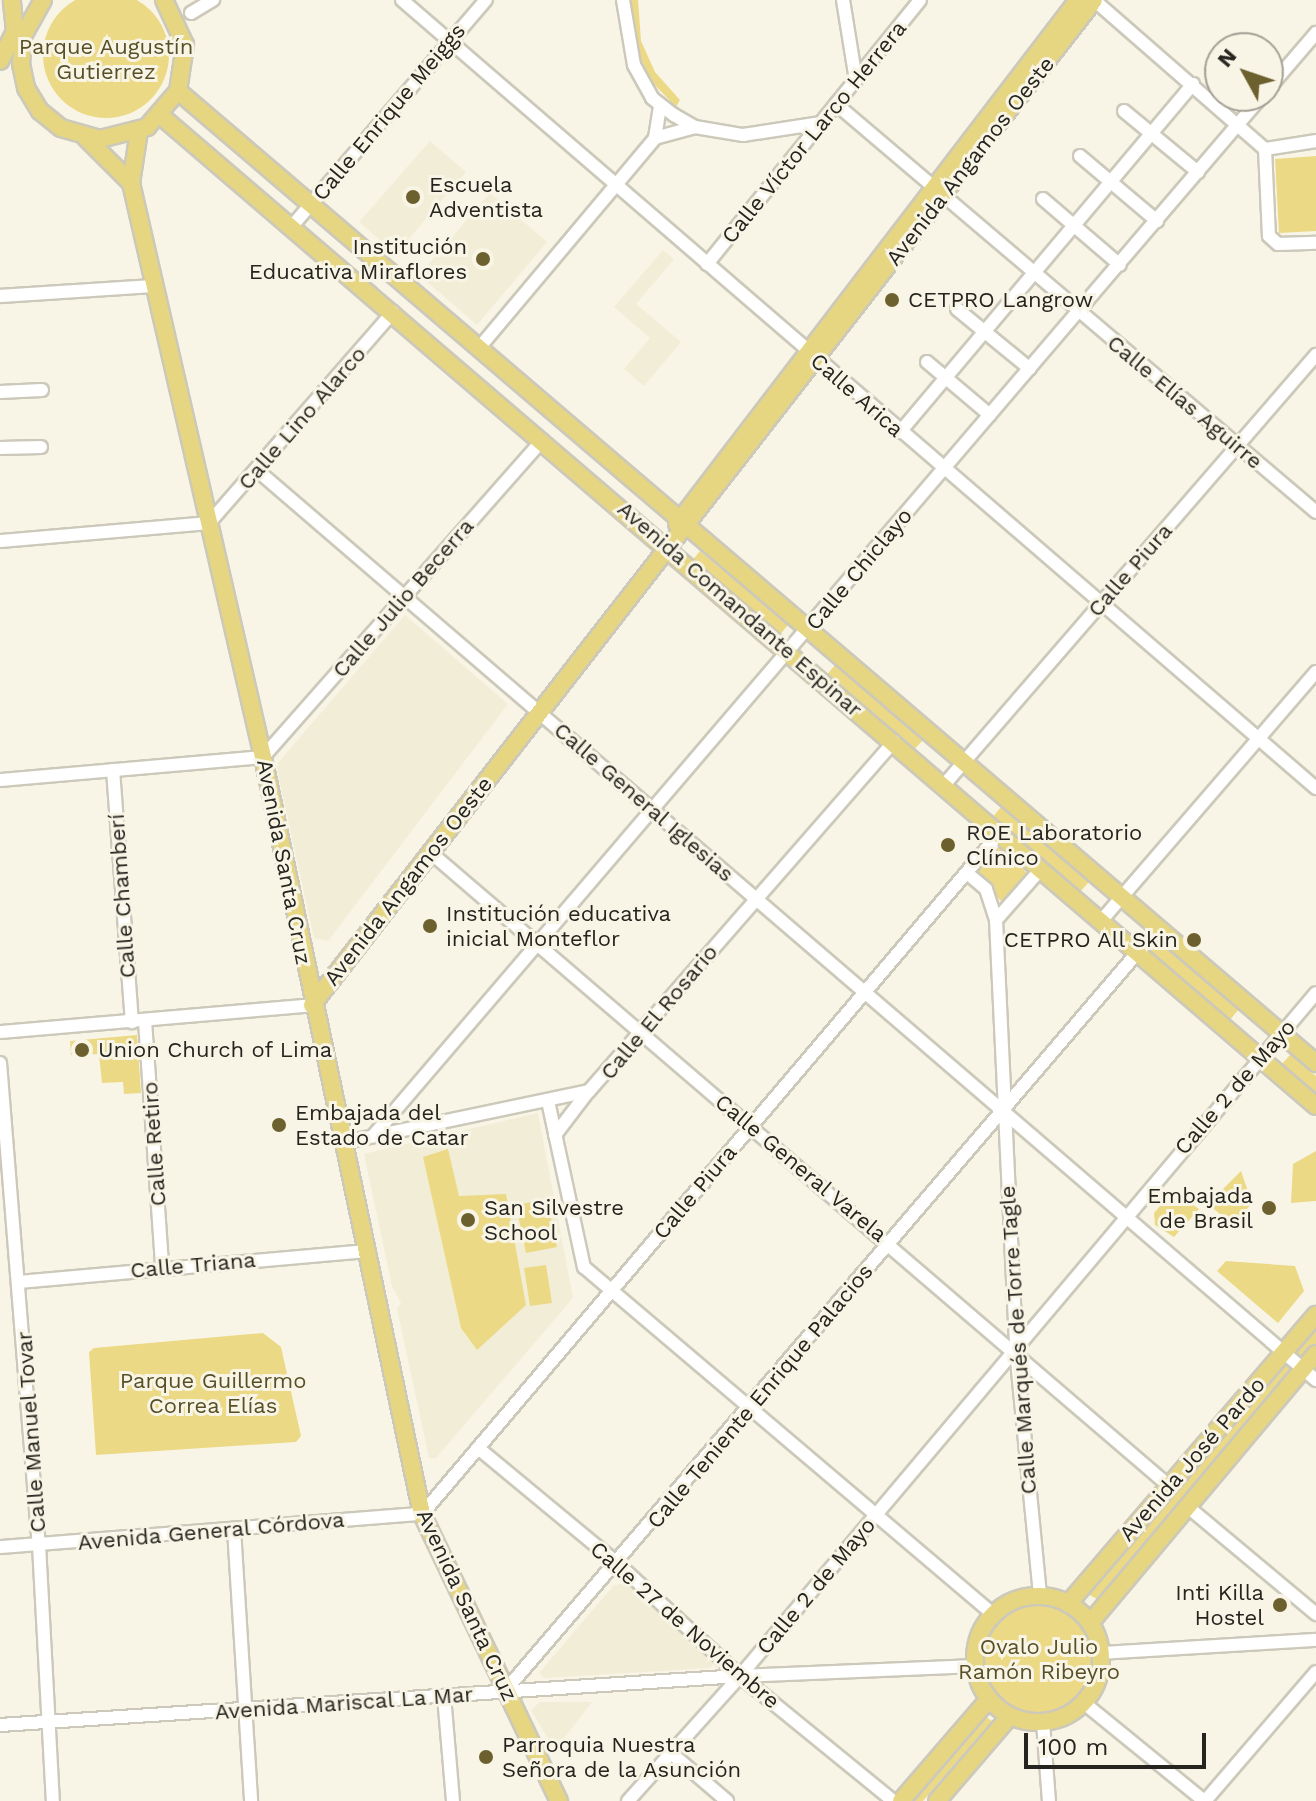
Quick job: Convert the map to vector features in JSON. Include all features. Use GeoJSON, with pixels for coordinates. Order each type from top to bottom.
{"type":"FeatureCollection","features":[{"type":"Feature","properties":{"kind":"main road"},"geometry":{"type":"LineString","coordinates":[[20,61],[0,62],[15,31],[15,0],[38,6],[23,36],[20,61],[26,88],[40,111],[61,128],[86,138],[113,139],[139,131],[161,116],[178,91],[185,45],[164,0]]}},
{"type":"Feature","properties":{"kind":"main road","name":"Avenida Angamos Oeste"},"geometry":{"type":"LineString","coordinates":[[312,1005],[938,192],[1078,0]]}},
{"type":"Feature","properties":{"kind":"main road","name":"Avenida Angamos Oeste"},"geometry":{"type":"LineString","coordinates":[[938,192],[1094,0]]}},
{"type":"Feature","properties":{"kind":"main road","name":"Avenida Comandante Espinar"},"geometry":{"type":"LineString","coordinates":[[178,91],[313,203],[1316,1063]]}},
{"type":"Feature","properties":{"kind":"main road","name":"Avenida Comandante Espinar"},"geometry":{"type":"LineString","coordinates":[[161,116],[293,225],[1316,1106]]}},
{"type":"Feature","properties":{"kind":"main road","name":"Avenida Santa Cruz"},"geometry":{"type":"LineString","coordinates":[[139,131],[131,183],[263,757],[312,1005],[422,1514],[559,1801]]}},
{"type":"Feature","properties":{"kind":"main road"},"geometry":{"type":"LineString","coordinates":[[86,138],[131,183]]}},
{"type":"Feature","properties":{"kind":"main road"},"geometry":{"type":"LineString","coordinates":[[500,405],[519,382]]}},
{"type":"Feature","properties":{"kind":"main road","name":"Avenida José Pardo"},"geometry":{"type":"LineString","coordinates":[[1068,1604],[1316,1315]]}},
{"type":"Feature","properties":{"kind":"main road","name":"Avenida José Pardo"},"geometry":{"type":"LineString","coordinates":[[1090,1623],[1188,1507],[1310,1375],[1316,1354]]}},
{"type":"Feature","properties":{"kind":"main road"},"geometry":{"type":"LineString","coordinates":[[1040,1596],[1068,1604],[1090,1623],[1101,1653],[1097,1681],[1084,1703],[1065,1716],[1043,1722],[1010,1716],[989,1699],[976,1666],[980,1637],[994,1615],[1018,1600],[1040,1596]]}},
{"type":"Feature","properties":{"kind":"main road"},"geometry":{"type":"LineString","coordinates":[[901,1801],[989,1699]]}},
{"type":"Feature","properties":{"kind":"main road"},"geometry":{"type":"LineString","coordinates":[[937,1801],[1010,1716]]}},
{"type":"Feature","properties":{"kind":"street"},"geometry":{"type":"LineString","coordinates":[[194,11],[213,0]]}},
{"type":"Feature","properties":{"kind":"street","name":"Calle Arica"},"geometry":{"type":"LineString","coordinates":[[402,0],[1316,788]]}},
{"type":"Feature","properties":{"kind":"street","name":"Calle Enrique Meiggs"},"geometry":{"type":"LineString","coordinates":[[293,225],[486,0]]}},
{"type":"Feature","properties":{"kind":"street"},"geometry":{"type":"LineString","coordinates":[[623,0],[634,65],[660,106],[695,127]]}},
{"type":"Feature","properties":{"kind":"street"},"geometry":{"type":"LineString","coordinates":[[843,0],[856,80]]}},
{"type":"Feature","properties":{"kind":"street","name":"Calle Víctor Larco Herrera"},"geometry":{"type":"LineString","coordinates":[[707,264],[920,0]]}},
{"type":"Feature","properties":{"kind":"street"},"geometry":{"type":"LineString","coordinates":[[1094,0],[1265,149],[1269,236],[1278,244],[1316,243]]}},
{"type":"Feature","properties":{"kind":"street"},"geometry":{"type":"LineString","coordinates":[[1284,70],[1316,33]]}},
{"type":"Feature","properties":{"kind":"street"},"geometry":{"type":"LineString","coordinates":[[900,432],[1193,84]]}},
{"type":"Feature","properties":{"kind":"street","name":"Calle Elías Aguirre"},"geometry":{"type":"LineString","coordinates":[[836,104],[1316,512]]}},
{"type":"Feature","properties":{"kind":"street"},"geometry":{"type":"LineString","coordinates":[[479,348],[655,138],[660,106]]}},
{"type":"Feature","properties":{"kind":"street"},"geometry":{"type":"LineString","coordinates":[[1124,111],[1198,172]]}},
{"type":"Feature","properties":{"kind":"street","name":"Calle Chiclayo"},"geometry":{"type":"LineString","coordinates":[[374,1135],[1248,112]]}},
{"type":"Feature","properties":{"kind":"street"},"geometry":{"type":"LineString","coordinates":[[655,138],[695,127],[767,135],[821,123]]}},
{"type":"Feature","properties":{"kind":"street"},"geometry":{"type":"LineString","coordinates":[[1265,149],[1316,141]]}},
{"type":"Feature","properties":{"kind":"street"},"geometry":{"type":"LineString","coordinates":[[1080,156],[1157,221]]}},
{"type":"Feature","properties":{"kind":"street"},"geometry":{"type":"LineString","coordinates":[[1043,199],[1120,265]]}},
{"type":"Feature","properties":{"kind":"street"},"geometry":{"type":"LineString","coordinates":[[0,296],[155,286]]}},
{"type":"Feature","properties":{"kind":"street"},"geometry":{"type":"LineString","coordinates":[[957,309],[1030,369]]}},
{"type":"Feature","properties":{"kind":"street","name":"Calle Lino Alarco"},"geometry":{"type":"LineString","coordinates":[[209,523],[258,471],[393,312]]}},
{"type":"Feature","properties":{"kind":"street","name":"Calle Piura"},"geometry":{"type":"LineString","coordinates":[[944,785],[1316,355]]}},
{"type":"Feature","properties":{"kind":"street"},"geometry":{"type":"LineString","coordinates":[[927,362],[990,415]]}},
{"type":"Feature","properties":{"kind":"street"},"geometry":{"type":"LineString","coordinates":[[0,392],[42,390]]}},
{"type":"Feature","properties":{"kind":"street","name":"Calle Julio Becerra"},"geometry":{"type":"LineString","coordinates":[[263,757],[542,440]]}},
{"type":"Feature","properties":{"kind":"street"},"geometry":{"type":"LineString","coordinates":[[0,448],[41,447]]}},
{"type":"Feature","properties":{"kind":"street","name":"Calle General Iglesias"},"geometry":{"type":"LineString","coordinates":[[258,471],[1310,1375]]}},
{"type":"Feature","properties":{"kind":"street"},"geometry":{"type":"LineString","coordinates":[[0,541],[209,523]]}},
{"type":"Feature","properties":{"kind":"street"},"geometry":{"type":"LineString","coordinates":[[1101,921],[1316,672]]}},
{"type":"Feature","properties":{"kind":"street","name":"Calle El Rosario"},"geometry":{"type":"LineString","coordinates":[[342,1143],[589,1091],[894,741]]}},
{"type":"Feature","properties":{"kind":"street"},"geometry":{"type":"LineString","coordinates":[[0,780],[263,757]]}},
{"type":"Feature","properties":{"kind":"street","name":"Calle Chamberí"},"geometry":{"type":"LineString","coordinates":[[113,770],[138,1022]]}},
{"type":"Feature","properties":{"kind":"street","name":"Calle Piura"},"geometry":{"type":"LineString","coordinates":[[422,1514],[999,834]]}},
{"type":"Feature","properties":{"kind":"street","name":"Calle General Varela"},"geometry":{"type":"LineString","coordinates":[[431,853],[1016,1350],[1169,1486]]}},
{"type":"Feature","properties":{"kind":"street"},"geometry":{"type":"LineString","coordinates":[[996,920],[1041,869]]}},
{"type":"Feature","properties":{"kind":"street","name":"Calle Marqués de Torre Tagle"},"geometry":{"type":"LineString","coordinates":[[967,873],[986,889],[996,920],[1004,1154],[1016,1350],[1040,1596]]}},
{"type":"Feature","properties":{"kind":"street","name":"Calle Teniente Enrique Palacios"},"geometry":{"type":"LineString","coordinates":[[505,1691],[618,1564],[1137,953]]}},
{"type":"Feature","properties":{"kind":"street","name":"Calle 2 de Mayo"},"geometry":{"type":"LineString","coordinates":[[628,1801],[740,1676],[1316,993]]}},
{"type":"Feature","properties":{"kind":"street","name":"Avenida Angamos Oeste"},"geometry":{"type":"LineString","coordinates":[[0,1032],[312,1005]]}},
{"type":"Feature","properties":{"kind":"street","name":"Calle Retiro"},"geometry":{"type":"LineString","coordinates":[[138,1022],[162,1266]]}},
{"type":"Feature","properties":{"kind":"street","name":"Calle Manuel Tovar"},"geometry":{"type":"LineString","coordinates":[[0,1063],[39,1545],[53,1801]]}},
{"type":"Feature","properties":{"kind":"street"},"geometry":{"type":"LineString","coordinates":[[1001,1083],[1007,1092],[1018,1094]]}},
{"type":"Feature","properties":{"kind":"street"},"geometry":{"type":"LineString","coordinates":[[555,1135],[589,1091]]}},
{"type":"Feature","properties":{"kind":"street"},"geometry":{"type":"LineString","coordinates":[[548,1101],[582,1264],[611,1292],[994,1615]]}},
{"type":"Feature","properties":{"kind":"street"},"geometry":{"type":"LineString","coordinates":[[392,1114],[396,1131]]}},
{"type":"Feature","properties":{"kind":"street"},"geometry":{"type":"LineString","coordinates":[[1004,1154],[1011,1143],[1030,1134]]}},
{"type":"Feature","properties":{"kind":"street","name":"Calle Triana"},"geometry":{"type":"LineString","coordinates":[[19,1282],[162,1266],[367,1251]]}},
{"type":"Feature","properties":{"kind":"street"},"geometry":{"type":"LineString","coordinates":[[1001,1367],[1010,1366],[1018,1373]]}},
{"type":"Feature","properties":{"kind":"street","name":"Calle 27 de Noviembre"},"geometry":{"type":"LineString","coordinates":[[478,1448],[618,1564],[740,1676],[893,1801]]}},
{"type":"Feature","properties":{"kind":"street"},"geometry":{"type":"LineString","coordinates":[[1188,1507],[1316,1614]]}},
{"type":"Feature","properties":{"kind":"street","name":"Avenida General Córdova"},"geometry":{"type":"LineString","coordinates":[[0,1547],[422,1514]]}},
{"type":"Feature","properties":{"kind":"street"},"geometry":{"type":"LineString","coordinates":[[234,1529],[251,1801]]}},
{"type":"Feature","properties":{"kind":"street"},"geometry":{"type":"LineString","coordinates":[[1101,1653],[1316,1640]]}},
{"type":"Feature","properties":{"kind":"street","name":"Avenida Mariscal La Mar"},"geometry":{"type":"LineString","coordinates":[[0,1725],[740,1676],[976,1666]]}},
{"type":"Feature","properties":{"kind":"street"},"geometry":{"type":"LineString","coordinates":[[1084,1703],[1205,1801],[1316,1672]]}},
{"type":"Feature","properties":{"kind":"street"},"geometry":{"type":"LineString","coordinates":[[444,1696],[453,1801]]}},
{"type":"Feature","properties":{"kind":"street"},"geometry":{"type":"LineString","coordinates":[[1043,1722],[1049,1801]]}},
{"type":"Feature","properties":{"kind":"street"},"geometry":{"type":"LineString","coordinates":[[671,1753],[727,1801]]}},
{"type":"Feature","properties":{"kind":"shaded area","name":"Escuela Adventista"},"geometry":{"type":"Polygon","coordinates":[[[430,141],[466,172],[396,254],[359,222],[430,141]]]}},
{"type":"Feature","properties":{"kind":"shaded area","name":"Institución Educativa Miraflores"},"geometry":{"type":"Polygon","coordinates":[[[490,193],[547,242],[477,325],[419,275],[490,193]]]}},
{"type":"Feature","properties":{"kind":"shaded area"},"geometry":{"type":"Polygon","coordinates":[[[663,250],[674,259],[636,304],[681,342],[644,386],[624,369],[650,338],[614,307],[663,250]]]}},
{"type":"Feature","properties":{"kind":"shaded area"},"geometry":{"type":"Polygon","coordinates":[[[405,615],[508,704],[328,941],[314,938],[276,765],[405,615]]]}},
{"type":"Feature","properties":{"kind":"shaded area","name":"San Silvestre School"},"geometry":{"type":"Polygon","coordinates":[[[538,1113],[573,1298],[436,1458],[429,1458],[397,1309],[401,1303],[392,1286],[364,1154],[538,1113]]]}},
{"type":"Feature","properties":{"kind":"shaded area"},"geometry":{"type":"Polygon","coordinates":[[[625,1583],[718,1659],[710,1668],[545,1678],[539,1673],[614,1585],[625,1583]]]}},
{"type":"Feature","properties":{"kind":"shaded area"},"geometry":{"type":"Polygon","coordinates":[[[540,1702],[592,1702],[555,1750],[531,1710],[540,1702]]]}},
{"type":"Feature","properties":{"kind":"green space","name":"Parque Augustín Gutierrez"},"geometry":{"type":"Polygon","coordinates":[[[106,-8],[130,-3],[150,11],[164,31],[169,55],[164,79],[150,99],[130,113],[106,118],[82,113],[62,99],[48,79],[43,55],[48,31],[62,11],[82,-3],[106,-8]]]}},
{"type":"Feature","properties":{"kind":"green space"},"geometry":{"type":"Polygon","coordinates":[[[631,0],[638,0],[641,41],[655,72],[680,100],[676,107],[649,79],[637,48],[631,0]]]}},
{"type":"Feature","properties":{"kind":"green space"},"geometry":{"type":"Polygon","coordinates":[[[1316,156],[1316,231],[1279,233],[1275,159],[1316,156]]]}},
{"type":"Feature","properties":{"kind":"green space"},"geometry":{"type":"Polygon","coordinates":[[[700,551],[788,625],[777,638],[690,563],[700,551]]]}},
{"type":"Feature","properties":{"kind":"green space"},"geometry":{"type":"Polygon","coordinates":[[[835,665],[923,740],[912,752],[825,677],[835,665]]]}},
{"type":"Feature","properties":{"kind":"green space"},"geometry":{"type":"Polygon","coordinates":[[[1001,807],[1089,882],[1078,894],[991,819],[1001,807]]]}},
{"type":"Feature","properties":{"kind":"green space"},"geometry":{"type":"Polygon","coordinates":[[[1003,847],[1030,877],[1006,905],[970,875],[993,849],[1003,847]]]}},
{"type":"Feature","properties":{"kind":"green space"},"geometry":{"type":"Polygon","coordinates":[[[1151,934],[1239,1009],[1229,1021],[1141,946],[1151,934]]]}},
{"type":"Feature","properties":{"kind":"green space"},"geometry":{"type":"Polygon","coordinates":[[[137,1035],[141,1093],[124,1094],[123,1082],[102,1083],[99,1054],[71,1055],[70,1041],[137,1035]]]}},
{"type":"Feature","properties":{"kind":"green space"},"geometry":{"type":"Polygon","coordinates":[[[1291,1054],[1316,1076],[1316,1096],[1280,1066],[1291,1054]]]}},
{"type":"Feature","properties":{"kind":"green space"},"geometry":{"type":"Polygon","coordinates":[[[448,1149],[459,1196],[506,1194],[526,1305],[477,1350],[461,1328],[423,1157],[448,1149]]]}},
{"type":"Feature","properties":{"kind":"green space"},"geometry":{"type":"Polygon","coordinates":[[[1316,1151],[1316,1201],[1291,1203],[1293,1164],[1316,1151]]]}},
{"type":"Feature","properties":{"kind":"green space"},"geometry":{"type":"Polygon","coordinates":[[[1241,1171],[1252,1203],[1233,1225],[1208,1204],[1241,1171]]]}},
{"type":"Feature","properties":{"kind":"green space"},"geometry":{"type":"Polygon","coordinates":[[[1173,1191],[1199,1209],[1174,1237],[1155,1225],[1154,1213],[1173,1191]]]}},
{"type":"Feature","properties":{"kind":"green space"},"geometry":{"type":"Polygon","coordinates":[[[547,1199],[557,1247],[526,1253],[516,1205],[547,1199]]]}},
{"type":"Feature","properties":{"kind":"green space"},"geometry":{"type":"Polygon","coordinates":[[[1226,1261],[1295,1266],[1304,1291],[1278,1323],[1217,1271],[1226,1261]]]}},
{"type":"Feature","properties":{"kind":"green space"},"geometry":{"type":"Polygon","coordinates":[[[546,1265],[552,1303],[530,1306],[524,1268],[546,1265]]]}},
{"type":"Feature","properties":{"kind":"green space"},"geometry":{"type":"Polygon","coordinates":[[[1316,1320],[1316,1344],[1097,1599],[1086,1593],[1316,1320]]]}},
{"type":"Feature","properties":{"kind":"green space","name":"Parque Guillermo Correa Elías"},"geometry":{"type":"Polygon","coordinates":[[[263,1333],[281,1347],[301,1436],[296,1442],[96,1455],[89,1352],[94,1348],[263,1333]]]}},
{"type":"Feature","properties":{"kind":"green space","name":"Ovalo Julio Ramón Ribeyro"},"geometry":{"type":"Polygon","coordinates":[[[1039,1602],[1061,1606],[1080,1618],[1092,1637],[1096,1659],[1092,1681],[1080,1700],[1061,1712],[1039,1716],[1017,1712],[998,1700],[986,1681],[982,1659],[986,1637],[998,1618],[1017,1606],[1039,1602]]]}},
{"type":"Feature","properties":{"kind":"green space"},"geometry":{"type":"Polygon","coordinates":[[[977,1711],[992,1721],[923,1801],[900,1801],[977,1711]]]}},
{"type":"Feature","properties":{"kind":"place","name":"Escuela Adventista"},"geometry":{"type":"Point","coordinates":[413,197]}},
{"type":"Feature","properties":{"kind":"place","name":"Institución Educativa Miraflores"},"geometry":{"type":"Point","coordinates":[483,259]}},
{"type":"Feature","properties":{"kind":"place","name":"CETPRO Langrow"},"geometry":{"type":"Point","coordinates":[892,300]}},
{"type":"Feature","properties":{"kind":"place","name":"ROE Laboratorio Clínico"},"geometry":{"type":"Point","coordinates":[948,845]}},
{"type":"Feature","properties":{"kind":"place","name":"Institución educativa inicial Monteflor"},"geometry":{"type":"Point","coordinates":[430,926]}},
{"type":"Feature","properties":{"kind":"place","name":"CETPRO All Skin"},"geometry":{"type":"Point","coordinates":[1194,940]}},
{"type":"Feature","properties":{"kind":"place","name":"Union Church of Lima"},"geometry":{"type":"Point","coordinates":[82,1050]}},
{"type":"Feature","properties":{"kind":"place","name":"Embajada del Estado de Catar"},"geometry":{"type":"Point","coordinates":[279,1125]}},
{"type":"Feature","properties":{"kind":"place","name":"Embajada de Brasil"},"geometry":{"type":"Point","coordinates":[1269,1208]}},
{"type":"Feature","properties":{"kind":"place","name":"San Silvestre School"},"geometry":{"type":"Point","coordinates":[468,1220]}},
{"type":"Feature","properties":{"kind":"place","name":"Inti Killa Hostel"},"geometry":{"type":"Point","coordinates":[1280,1605]}},
{"type":"Feature","properties":{"kind":"place","name":"Parroquia Nuestra Señora de la Asunción"},"geometry":{"type":"Point","coordinates":[486,1757]}}]}
